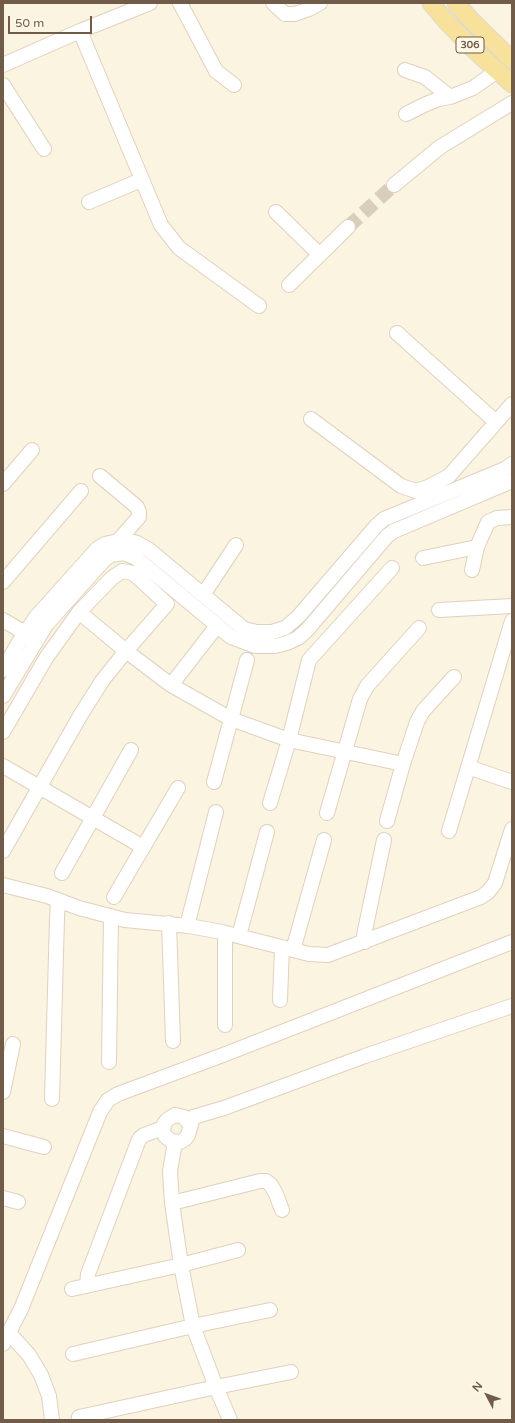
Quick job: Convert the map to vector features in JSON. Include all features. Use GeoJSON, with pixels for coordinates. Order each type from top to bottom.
{"type":"FeatureCollection","features":[{"type":"Feature","properties":{"kind":"main road","name":"306"},"geometry":{"type":"LineString","coordinates":[[431,3],[466,42],[512,84]]}},
{"type":"Feature","properties":{"kind":"main road","name":"306"},"geometry":{"type":"LineString","coordinates":[[456,3],[471,20],[512,60]]}},
{"type":"Feature","properties":{"kind":"street"},"geometry":{"type":"LineString","coordinates":[[3,65],[80,31],[150,3]]}},
{"type":"Feature","properties":{"kind":"street"},"geometry":{"type":"LineString","coordinates":[[180,3],[216,71],[234,85]]}},
{"type":"Feature","properties":{"kind":"street"},"geometry":{"type":"LineString","coordinates":[[273,3],[285,14],[296,14],[310,9],[320,3]]}},
{"type":"Feature","properties":{"kind":"street"},"geometry":{"type":"LineString","coordinates":[[80,31],[160,225],[179,248],[259,306]]}},
{"type":"Feature","properties":{"kind":"street"},"geometry":{"type":"LineString","coordinates":[[405,70],[425,77],[450,97]]}},
{"type":"Feature","properties":{"kind":"street"},"geometry":{"type":"LineString","coordinates":[[406,114],[426,104],[473,88],[497,70]]}},
{"type":"Feature","properties":{"kind":"street"},"geometry":{"type":"LineString","coordinates":[[3,85],[44,149]]}},
{"type":"Feature","properties":{"kind":"street"},"geometry":{"type":"LineString","coordinates":[[394,185],[440,147],[512,103]]}},
{"type":"Feature","properties":{"kind":"street"},"geometry":{"type":"LineString","coordinates":[[89,202],[141,180]]}},
{"type":"Feature","properties":{"kind":"street"},"geometry":{"type":"LineString","coordinates":[[276,212],[320,255]]}},
{"type":"Feature","properties":{"kind":"street"},"geometry":{"type":"LineString","coordinates":[[289,285],[348,227]]}},
{"type":"Feature","properties":{"kind":"street"},"geometry":{"type":"LineString","coordinates":[[397,333],[496,422]]}},
{"type":"Feature","properties":{"kind":"street"},"geometry":{"type":"LineString","coordinates":[[311,419],[401,486],[416,491],[428,487],[449,476],[512,404]]}},
{"type":"Feature","properties":{"kind":"street"},"geometry":{"type":"LineString","coordinates":[[3,484],[32,450]]}},
{"type":"Feature","properties":{"kind":"street"},"geometry":{"type":"LineString","coordinates":[[3,670],[25,633],[36,618],[97,548],[105,544],[126,540],[137,543],[148,549],[244,629],[258,632],[272,632],[285,628],[298,617],[377,525],[384,519],[506,469],[512,464]]}},
{"type":"Feature","properties":{"kind":"street"},"geometry":{"type":"LineString","coordinates":[[100,476],[137,508],[139,512],[139,517],[118,541]]}},
{"type":"Feature","properties":{"kind":"street"},"geometry":{"type":"LineString","coordinates":[[3,696],[46,625],[104,560],[111,555],[124,553],[136,558],[231,637],[255,646],[275,646],[292,640],[307,630],[382,542],[394,531],[512,481]]}},
{"type":"Feature","properties":{"kind":"street"},"geometry":{"type":"LineString","coordinates":[[3,582],[81,490]]}},
{"type":"Feature","properties":{"kind":"street"},"geometry":{"type":"LineString","coordinates":[[472,570],[477,547],[488,522],[496,518],[512,517]]}},
{"type":"Feature","properties":{"kind":"street"},"geometry":{"type":"LineString","coordinates":[[203,595],[236,545]]}},
{"type":"Feature","properties":{"kind":"street"},"geometry":{"type":"LineString","coordinates":[[423,558],[477,547]]}},
{"type":"Feature","properties":{"kind":"street"},"geometry":{"type":"LineString","coordinates":[[270,803],[289,740],[309,660],[392,568]]}},
{"type":"Feature","properties":{"kind":"street"},"geometry":{"type":"LineString","coordinates":[[3,732],[46,658],[79,612],[112,578],[122,571],[132,573],[167,604],[102,681],[3,851]]}},
{"type":"Feature","properties":{"kind":"street"},"geometry":{"type":"LineString","coordinates":[[439,610],[512,606]]}},
{"type":"Feature","properties":{"kind":"street"},"geometry":{"type":"LineString","coordinates":[[79,612],[126,651],[171,685],[231,719],[289,740],[403,764]]}},
{"type":"Feature","properties":{"kind":"street"},"geometry":{"type":"LineString","coordinates":[[3,620],[25,633]]}},
{"type":"Feature","properties":{"kind":"street"},"geometry":{"type":"LineString","coordinates":[[449,830],[512,624]]}},
{"type":"Feature","properties":{"kind":"street"},"geometry":{"type":"LineString","coordinates":[[171,685],[217,626]]}},
{"type":"Feature","properties":{"kind":"street"},"geometry":{"type":"LineString","coordinates":[[327,813],[360,699],[367,686],[419,628]]}},
{"type":"Feature","properties":{"kind":"street"},"geometry":{"type":"LineString","coordinates":[[214,782],[247,660]]}},
{"type":"Feature","properties":{"kind":"street"},"geometry":{"type":"LineString","coordinates":[[388,821],[416,722],[423,711],[454,677]]}},
{"type":"Feature","properties":{"kind":"street"},"geometry":{"type":"LineString","coordinates":[[62,873],[131,750]]}},
{"type":"Feature","properties":{"kind":"street"},"geometry":{"type":"LineString","coordinates":[[3,766],[143,847]]}},
{"type":"Feature","properties":{"kind":"street"},"geometry":{"type":"LineString","coordinates":[[468,767],[512,782]]}},
{"type":"Feature","properties":{"kind":"street"},"geometry":{"type":"LineString","coordinates":[[114,897],[178,788]]}},
{"type":"Feature","properties":{"kind":"street"},"geometry":{"type":"LineString","coordinates":[[187,926],[216,812]]}},
{"type":"Feature","properties":{"kind":"street"},"geometry":{"type":"LineString","coordinates":[[3,885],[58,900],[79,908],[138,922],[169,923],[187,926],[239,936],[309,954],[328,955],[481,897],[488,892],[495,883],[512,829]]}},
{"type":"Feature","properties":{"kind":"street"},"geometry":{"type":"LineString","coordinates":[[239,936],[267,832]]}},
{"type":"Feature","properties":{"kind":"street"},"geometry":{"type":"LineString","coordinates":[[280,1000],[288,949],[324,840]]}},
{"type":"Feature","properties":{"kind":"street"},"geometry":{"type":"LineString","coordinates":[[365,942],[364,935],[384,840]]}},
{"type":"Feature","properties":{"kind":"street"},"geometry":{"type":"LineString","coordinates":[[52,1099],[58,900]]}},
{"type":"Feature","properties":{"kind":"street"},"geometry":{"type":"LineString","coordinates":[[110,1062],[111,916]]}},
{"type":"Feature","properties":{"kind":"street"},"geometry":{"type":"LineString","coordinates":[[169,923],[173,1041]]}},
{"type":"Feature","properties":{"kind":"street"},"geometry":{"type":"LineString","coordinates":[[225,933],[225,1025]]}},
{"type":"Feature","properties":{"kind":"street"},"geometry":{"type":"LineString","coordinates":[[52,1420],[49,1396],[41,1375],[29,1355],[6,1338],[21,1309],[100,1112],[108,1100],[118,1094],[231,1052],[512,942]]}},
{"type":"Feature","properties":{"kind":"street"},"geometry":{"type":"LineString","coordinates":[[193,1118],[188,1135],[180,1142],[167,1139],[163,1128],[164,1124],[170,1117],[180,1116],[187,1121],[193,1118],[365,1056],[512,1006]]}},
{"type":"Feature","properties":{"kind":"street"},"geometry":{"type":"LineString","coordinates":[[3,1092],[13,1044]]}},
{"type":"Feature","properties":{"kind":"street"},"geometry":{"type":"LineString","coordinates":[[87,1286],[88,1274],[138,1142],[144,1135],[163,1128]]}},
{"type":"Feature","properties":{"kind":"street"},"geometry":{"type":"LineString","coordinates":[[3,1136],[44,1147]]}},
{"type":"Feature","properties":{"kind":"street"},"geometry":{"type":"LineString","coordinates":[[175,1142],[170,1171],[172,1203],[181,1265],[193,1326],[230,1420]]}},
{"type":"Feature","properties":{"kind":"street"},"geometry":{"type":"LineString","coordinates":[[172,1203],[260,1181],[266,1181],[274,1190],[282,1210]]}},
{"type":"Feature","properties":{"kind":"street"},"geometry":{"type":"LineString","coordinates":[[3,1198],[18,1202]]}},
{"type":"Feature","properties":{"kind":"street"},"geometry":{"type":"LineString","coordinates":[[72,1289],[181,1265],[238,1250]]}},
{"type":"Feature","properties":{"kind":"street"},"geometry":{"type":"LineString","coordinates":[[73,1354],[270,1310]]}},
{"type":"Feature","properties":{"kind":"street"},"geometry":{"type":"LineString","coordinates":[[79,1417],[291,1372]]}},
{"type":"Feature","properties":{"kind":"tunnel"},"geometry":{"type":"LineString","coordinates":[[348,227],[394,185]]}}]}
